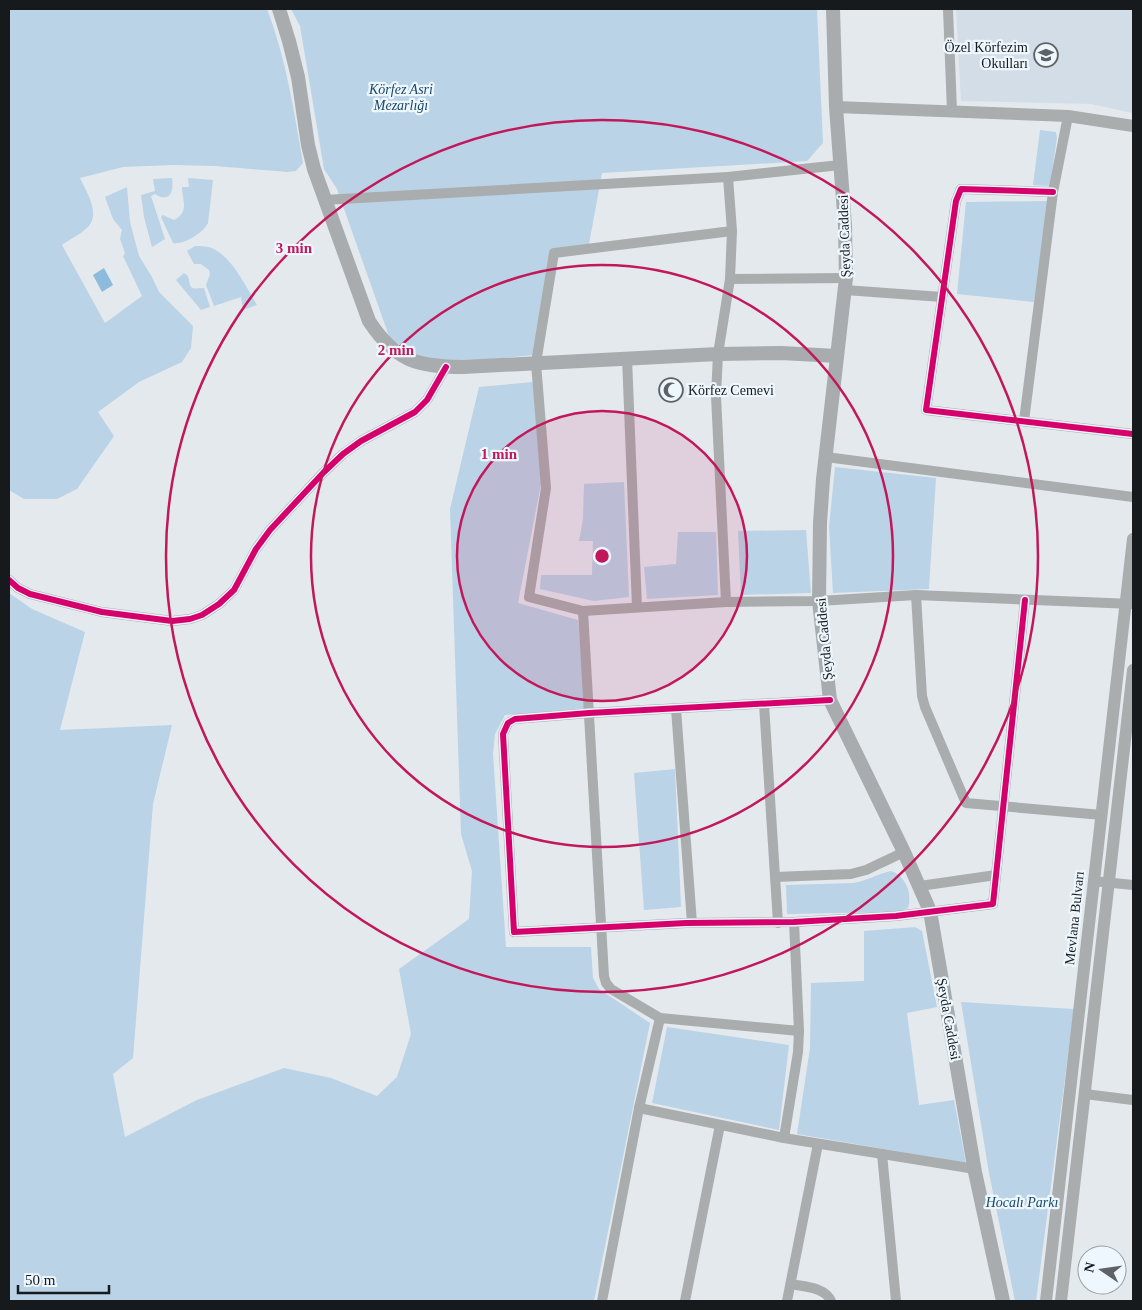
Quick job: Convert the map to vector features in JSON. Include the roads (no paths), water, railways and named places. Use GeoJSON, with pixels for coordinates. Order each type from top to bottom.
{"type":"FeatureCollection","features":[{"type":"Feature","properties":{"kind":"main road"},"geometry":{"type":"LineString","coordinates":[[278,9],[289,41],[298,77],[308,145],[324,200],[369,321],[379,337],[388,346],[406,358],[422,364],[446,367],[781,352],[837,356]]}},
{"type":"Feature","properties":{"kind":"main road","name":"Şeyda Caddesi"},"geometry":{"type":"LineString","coordinates":[[832,9],[836,107],[845,226],[846,284],[820,523],[819,601],[830,700],[904,852],[930,911],[975,1169],[1003,1301]]}},
{"type":"Feature","properties":{"kind":"street"},"geometry":{"type":"LineString","coordinates":[[948,9],[952,111]]}},
{"type":"Feature","properties":{"kind":"street"},"geometry":{"type":"LineString","coordinates":[[836,107],[1068,116],[1133,126]]}},
{"type":"Feature","properties":{"kind":"street"},"geometry":{"type":"LineString","coordinates":[[1024,421],[1053,192],[1068,116]]}},
{"type":"Feature","properties":{"kind":"street"},"geometry":{"type":"LineString","coordinates":[[324,200],[728,177],[840,165]]}},
{"type":"Feature","properties":{"kind":"street"},"geometry":{"type":"LineString","coordinates":[[726,602],[716,396],[718,354],[730,279],[732,231],[728,177]]}},
{"type":"Feature","properties":{"kind":"street"},"geometry":{"type":"LineString","coordinates":[[1053,192],[961,189],[956,201],[926,410],[1133,434]]}},
{"type":"Feature","properties":{"kind":"street"},"geometry":{"type":"LineString","coordinates":[[732,231],[554,253],[536,363],[546,488],[529,597],[583,611],[726,602],[819,601],[916,595],[1129,604]]}},
{"type":"Feature","properties":{"kind":"street"},"geometry":{"type":"LineString","coordinates":[[730,279],[846,284],[942,296]]}},
{"type":"Feature","properties":{"kind":"street"},"geometry":{"type":"LineString","coordinates":[[627,358],[636,608]]}},
{"type":"Feature","properties":{"kind":"street"},"geometry":{"type":"LineString","coordinates":[[9,580],[18,588],[30,594],[102,612],[172,621],[190,619],[202,615],[219,604],[234,590],[256,549],[270,530],[324,472],[343,454],[361,441],[415,412],[426,400],[446,367]]}},
{"type":"Feature","properties":{"kind":"street"},"geometry":{"type":"LineString","coordinates":[[826,457],[1133,497]]}},
{"type":"Feature","properties":{"kind":"street","name":"Mevlana Bulvarı"},"geometry":{"type":"LineString","coordinates":[[1046,1301],[1093,881],[1129,604],[1133,538]]}},
{"type":"Feature","properties":{"kind":"street"},"geometry":{"type":"LineString","coordinates":[[916,595],[920,678],[925,707],[966,803],[1102,815]]}},
{"type":"Feature","properties":{"kind":"street"},"geometry":{"type":"LineString","coordinates":[[830,700],[589,713],[515,719],[508,723],[503,734],[514,932],[692,923],[778,923],[896,916],[993,904],[1025,600]]}},
{"type":"Feature","properties":{"kind":"street"},"geometry":{"type":"LineString","coordinates":[[583,611],[604,976],[606,983],[611,989],[660,1018],[799,1032]]}},
{"type":"Feature","properties":{"kind":"street"},"geometry":{"type":"LineString","coordinates":[[1061,1301],[1133,670]]}},
{"type":"Feature","properties":{"kind":"street"},"geometry":{"type":"LineString","coordinates":[[764,704],[778,923]]}},
{"type":"Feature","properties":{"kind":"street"},"geometry":{"type":"LineString","coordinates":[[676,709],[692,923]]}},
{"type":"Feature","properties":{"kind":"street"},"geometry":{"type":"LineString","coordinates":[[775,877],[851,874],[866,870],[904,852]]}},
{"type":"Feature","properties":{"kind":"street"},"geometry":{"type":"LineString","coordinates":[[920,886],[996,875]]}},
{"type":"Feature","properties":{"kind":"street"},"geometry":{"type":"LineString","coordinates":[[1093,881],[1133,885]]}},
{"type":"Feature","properties":{"kind":"street"},"geometry":{"type":"LineString","coordinates":[[784,1138],[798,1052],[799,1032],[794,922]]}},
{"type":"Feature","properties":{"kind":"street"},"geometry":{"type":"LineString","coordinates":[[602,1301],[639,1108],[660,1018]]}},
{"type":"Feature","properties":{"kind":"street"},"geometry":{"type":"LineString","coordinates":[[1085,1094],[1133,1100]]}},
{"type":"Feature","properties":{"kind":"street"},"geometry":{"type":"LineString","coordinates":[[639,1108],[784,1138],[975,1169]]}},
{"type":"Feature","properties":{"kind":"street"},"geometry":{"type":"LineString","coordinates":[[685,1301],[720,1125]]}},
{"type":"Feature","properties":{"kind":"street"},"geometry":{"type":"LineString","coordinates":[[787,1301],[818,1144]]}},
{"type":"Feature","properties":{"kind":"street"},"geometry":{"type":"LineString","coordinates":[[882,1154],[896,1301]]}},
{"type":"Feature","properties":{"kind":"street"},"geometry":{"type":"LineString","coordinates":[[791,1284],[819,1290],[826,1293],[831,1301]]}},
{"type":"Feature","properties":{"kind":"water"},"geometry":{"type":"Polygon","coordinates":[[[104,268],[113,285],[102,292],[93,275],[104,268]]]}},
{"type":"Feature","properties":{"kind":"place","name":"Özel Körfezim Okulları"},"geometry":{"type":"Point","coordinates":[1046,55]}},
{"type":"Feature","properties":{"kind":"place","name":"Körfez Cemevi"},"geometry":{"type":"Point","coordinates":[671,390]}},
{"type":"Feature","properties":{"kind":"park label","name":"Körfez Asri Mezarlığı"},"geometry":{"type":"Point","coordinates":[401,98]}},
{"type":"Feature","properties":{"kind":"park label","name":"Hocalı Parkı"},"geometry":{"type":"Point","coordinates":[1022,1202]}}]}
